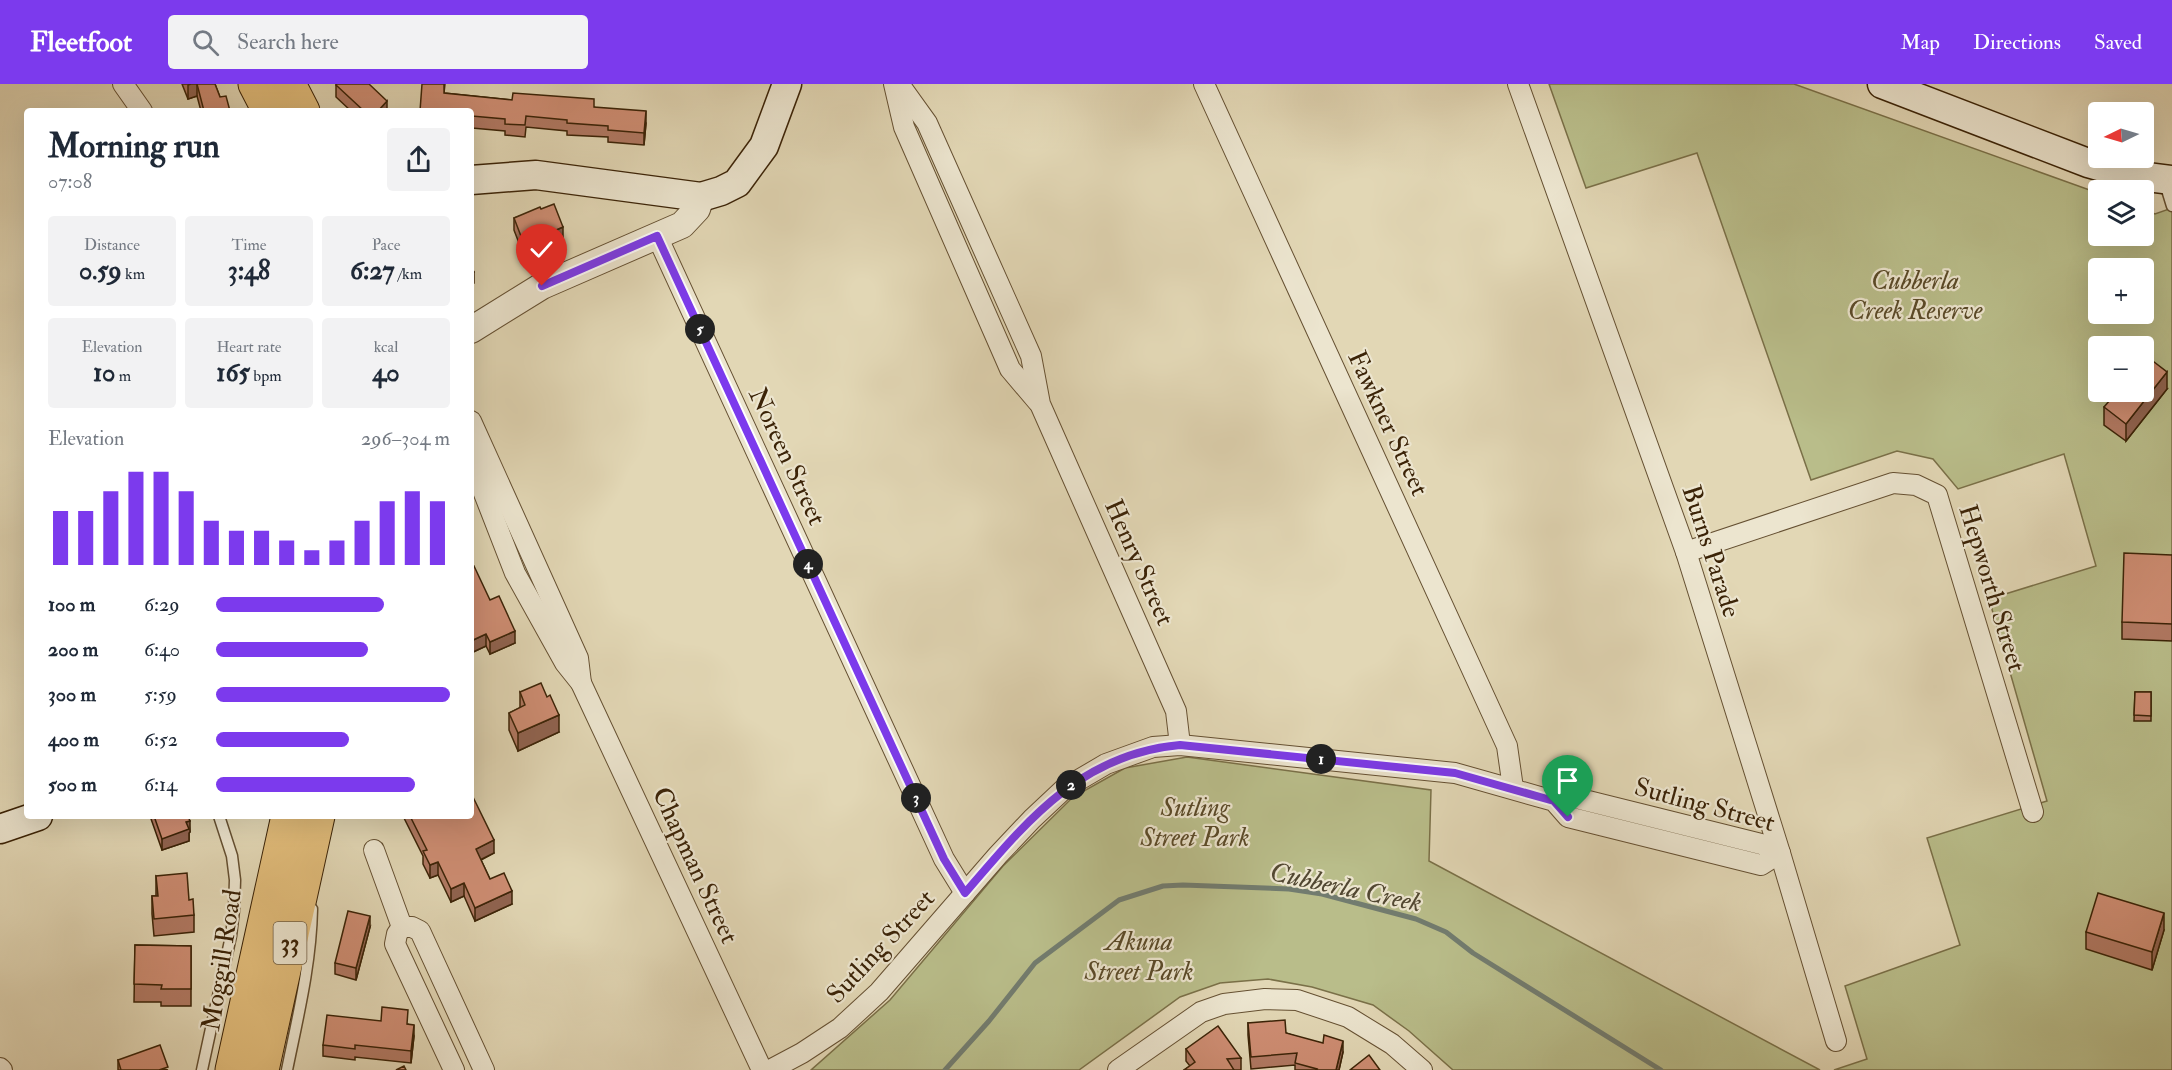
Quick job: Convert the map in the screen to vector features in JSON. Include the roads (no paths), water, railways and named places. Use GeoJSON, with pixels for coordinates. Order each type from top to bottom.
{"type":"FeatureCollection","features":[{"type":"Feature","properties":{"kind":"highway"},"geometry":{"type":"LineString","coordinates":[[255,84],[267,108]]}},
{"type":"Feature","properties":{"kind":"highway"},"geometry":{"type":"LineString","coordinates":[[289,84],[301,108]]}},
{"type":"Feature","properties":{"kind":"highway","name":"Moggill Road"},"geometry":{"type":"LineString","coordinates":[[232,1070],[287,819]]}},
{"type":"Feature","properties":{"kind":"highway","name":"33"},"geometry":{"type":"LineString","coordinates":[[262,1070],[317,819]]}},
{"type":"Feature","properties":{"kind":"main road"},"geometry":{"type":"LineString","coordinates":[[474,180],[536,175],[701,197],[722,191],[737,183],[764,146],[786,84]]}},
{"type":"Feature","properties":{"kind":"main road"},"geometry":{"type":"LineString","coordinates":[[1882,84],[2088,163],[2169,189]]}},
{"type":"Feature","properties":{"kind":"main road"},"geometry":{"type":"LineString","coordinates":[[0,829],[29,819]]}},
{"type":"Feature","properties":{"kind":"street"},"geometry":{"type":"LineString","coordinates":[[123,84],[140,108]]}},
{"type":"Feature","properties":{"kind":"street","name":"Henry Street"},"geometry":{"type":"LineString","coordinates":[[894,84],[904,127],[1010,369],[1040,404]]}},
{"type":"Feature","properties":{"kind":"street","name":"Henry Street"},"geometry":{"type":"LineString","coordinates":[[899,84],[927,123],[1031,356],[1040,404],[1176,711],[1180,745]]}},
{"type":"Feature","properties":{"kind":"street","name":"Fawkner Street"},"geometry":{"type":"LineString","coordinates":[[1204,84],[1507,746],[1513,789]]}},
{"type":"Feature","properties":{"kind":"street","name":"Burns Parade"},"geometry":{"type":"LineString","coordinates":[[1518,84],[1686,552],[1836,1041]]}},
{"type":"Feature","properties":{"kind":"street"},"geometry":{"type":"LineString","coordinates":[[474,328],[542,286],[682,225],[697,209],[701,197]]}},
{"type":"Feature","properties":{"kind":"street","name":"Noreen Street"},"geometry":{"type":"LineString","coordinates":[[657,236],[944,859],[965,893]]}},
{"type":"Feature","properties":{"kind":"street","name":"Chapman Street"},"geometry":{"type":"LineString","coordinates":[[474,428],[578,658],[581,682]]}},
{"type":"Feature","properties":{"kind":"street","name":"Chapman Street"},"geometry":{"type":"LineString","coordinates":[[474,468],[515,573],[565,663],[581,682],[762,1070]]}},
{"type":"Feature","properties":{"kind":"street","name":"Hepworth Street"},"geometry":{"type":"LineString","coordinates":[[1686,552],[1893,483],[1916,485],[1937,495],[2033,812]]}},
{"type":"Feature","properties":{"kind":"street","name":"Sutling Street"},"geometry":{"type":"LineString","coordinates":[[770,1070],[802,1053],[848,1021],[879,992],[1032,819],[1065,788],[1106,764],[1153,747],[1180,745],[1455,773],[1554,801],[1572,797],[1765,845],[1780,853]]}},
{"type":"Feature","properties":{"kind":"street"},"geometry":{"type":"LineString","coordinates":[[374,850],[402,927]]}},
{"type":"Feature","properties":{"kind":"street"},"geometry":{"type":"LineString","coordinates":[[402,927],[397,934],[395,945],[454,1070]]}},
{"type":"Feature","properties":{"kind":"street"},"geometry":{"type":"LineString","coordinates":[[402,927],[412,927],[420,931],[484,1070]]}},
{"type":"Feature","properties":{"kind":"street"},"geometry":{"type":"LineString","coordinates":[[1118,1070],[1201,1012],[1224,1004],[1264,999],[1297,1000],[1348,1017],[1392,1044],[1422,1070]]}},
{"type":"Feature","properties":{"kind":"lane","name":"Moggill Road"},"geometry":{"type":"LineString","coordinates":[[202,1070],[231,936],[234,910],[235,880],[232,856],[220,819]]}},
{"type":"Feature","properties":{"kind":"lane"},"geometry":{"type":"LineString","coordinates":[[287,1070],[310,946],[312,905],[304,876]]}},
{"type":"Feature","properties":{"kind":"waterway","name":"Cubberla Creek"},"geometry":{"type":"LineString","coordinates":[[945,1070],[989,1021],[1035,963],[1119,900],[1163,886],[1183,885],[1289,889],[1322,894],[1416,919],[1446,932],[1473,953],[1661,1070]]}},
{"type":"Feature","properties":{"kind":"park label","name":"Cubberla Creek Reserve"},"geometry":{"type":"Point","coordinates":[1915,295]}},
{"type":"Feature","properties":{"kind":"park label","name":"Sutling Street Park"},"geometry":{"type":"Point","coordinates":[1195,822]}},
{"type":"Feature","properties":{"kind":"park label","name":"Akuna Street Park"},"geometry":{"type":"Point","coordinates":[1139,956]}}]}
